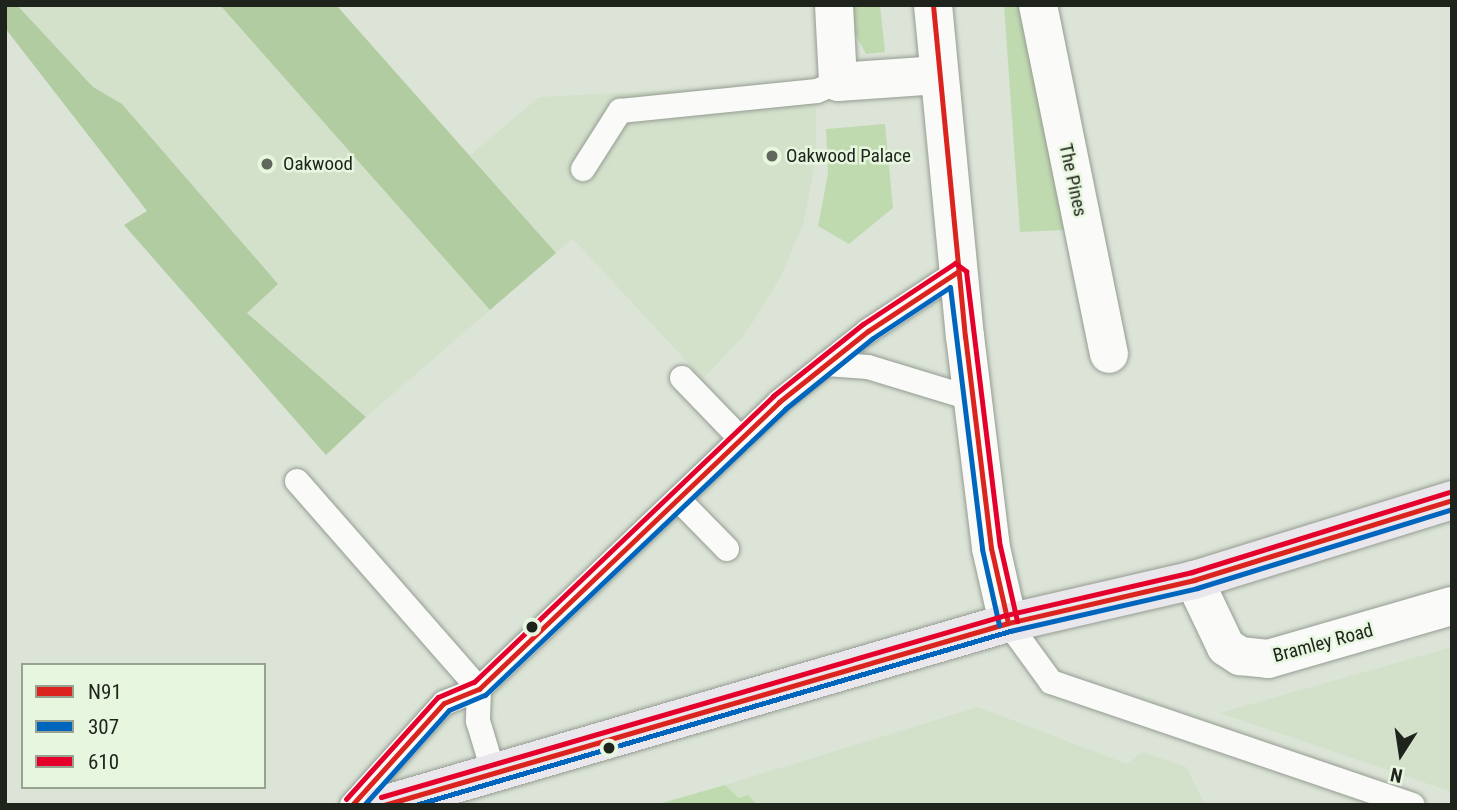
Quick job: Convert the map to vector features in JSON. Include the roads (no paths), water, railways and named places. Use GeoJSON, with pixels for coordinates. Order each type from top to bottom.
{"type":"FeatureCollection","features":[{"type":"Feature","properties":{"kind":"main road"},"geometry":{"type":"LineString","coordinates":[[383,805],[1008,623],[1194,580],[1452,500]]}},
{"type":"Feature","properties":{"kind":"street"},"geometry":{"type":"LineString","coordinates":[[834,5],[838,82],[939,75]]}},
{"type":"Feature","properties":{"kind":"street"},"geometry":{"type":"LineString","coordinates":[[933,5],[957,272],[991,548],[1008,623]]}},
{"type":"Feature","properties":{"kind":"street","name":"The Pines"},"geometry":{"type":"LineString","coordinates":[[1038,5],[1110,355]]}},
{"type":"Feature","properties":{"kind":"street","name":"Bramley Road"},"geometry":{"type":"LineString","coordinates":[[1194,580],[1226,647],[1240,656],[1268,659],[1452,606]]}},
{"type":"Feature","properties":{"kind":"lane"},"geometry":{"type":"LineString","coordinates":[[583,169],[620,111],[817,92],[838,82]]}},
{"type":"Feature","properties":{"kind":"lane"},"geometry":{"type":"LineString","coordinates":[[352,805],[444,703],[480,689],[741,439],[826,364],[957,272]]}},
{"type":"Feature","properties":{"kind":"lane"},"geometry":{"type":"LineString","coordinates":[[826,364],[882,370],[973,399]]}},
{"type":"Feature","properties":{"kind":"lane"},"geometry":{"type":"LineString","coordinates":[[682,378],[741,439]]}},
{"type":"Feature","properties":{"kind":"lane"},"geometry":{"type":"LineString","coordinates":[[297,481],[480,689],[478,721],[494,774]]}},
{"type":"Feature","properties":{"kind":"lane"},"geometry":{"type":"LineString","coordinates":[[678,499],[727,549]]}},
{"type":"Feature","properties":{"kind":"lane"},"geometry":{"type":"LineString","coordinates":[[1008,623],[1051,682],[1413,805]]}},
{"type":"Feature","properties":{"kind":"place","name":"Oakwood Palace"},"geometry":{"type":"Point","coordinates":[772,156]}},
{"type":"Feature","properties":{"kind":"place","name":"Oakwood"},"geometry":{"type":"Point","coordinates":[267,164]}}]}
